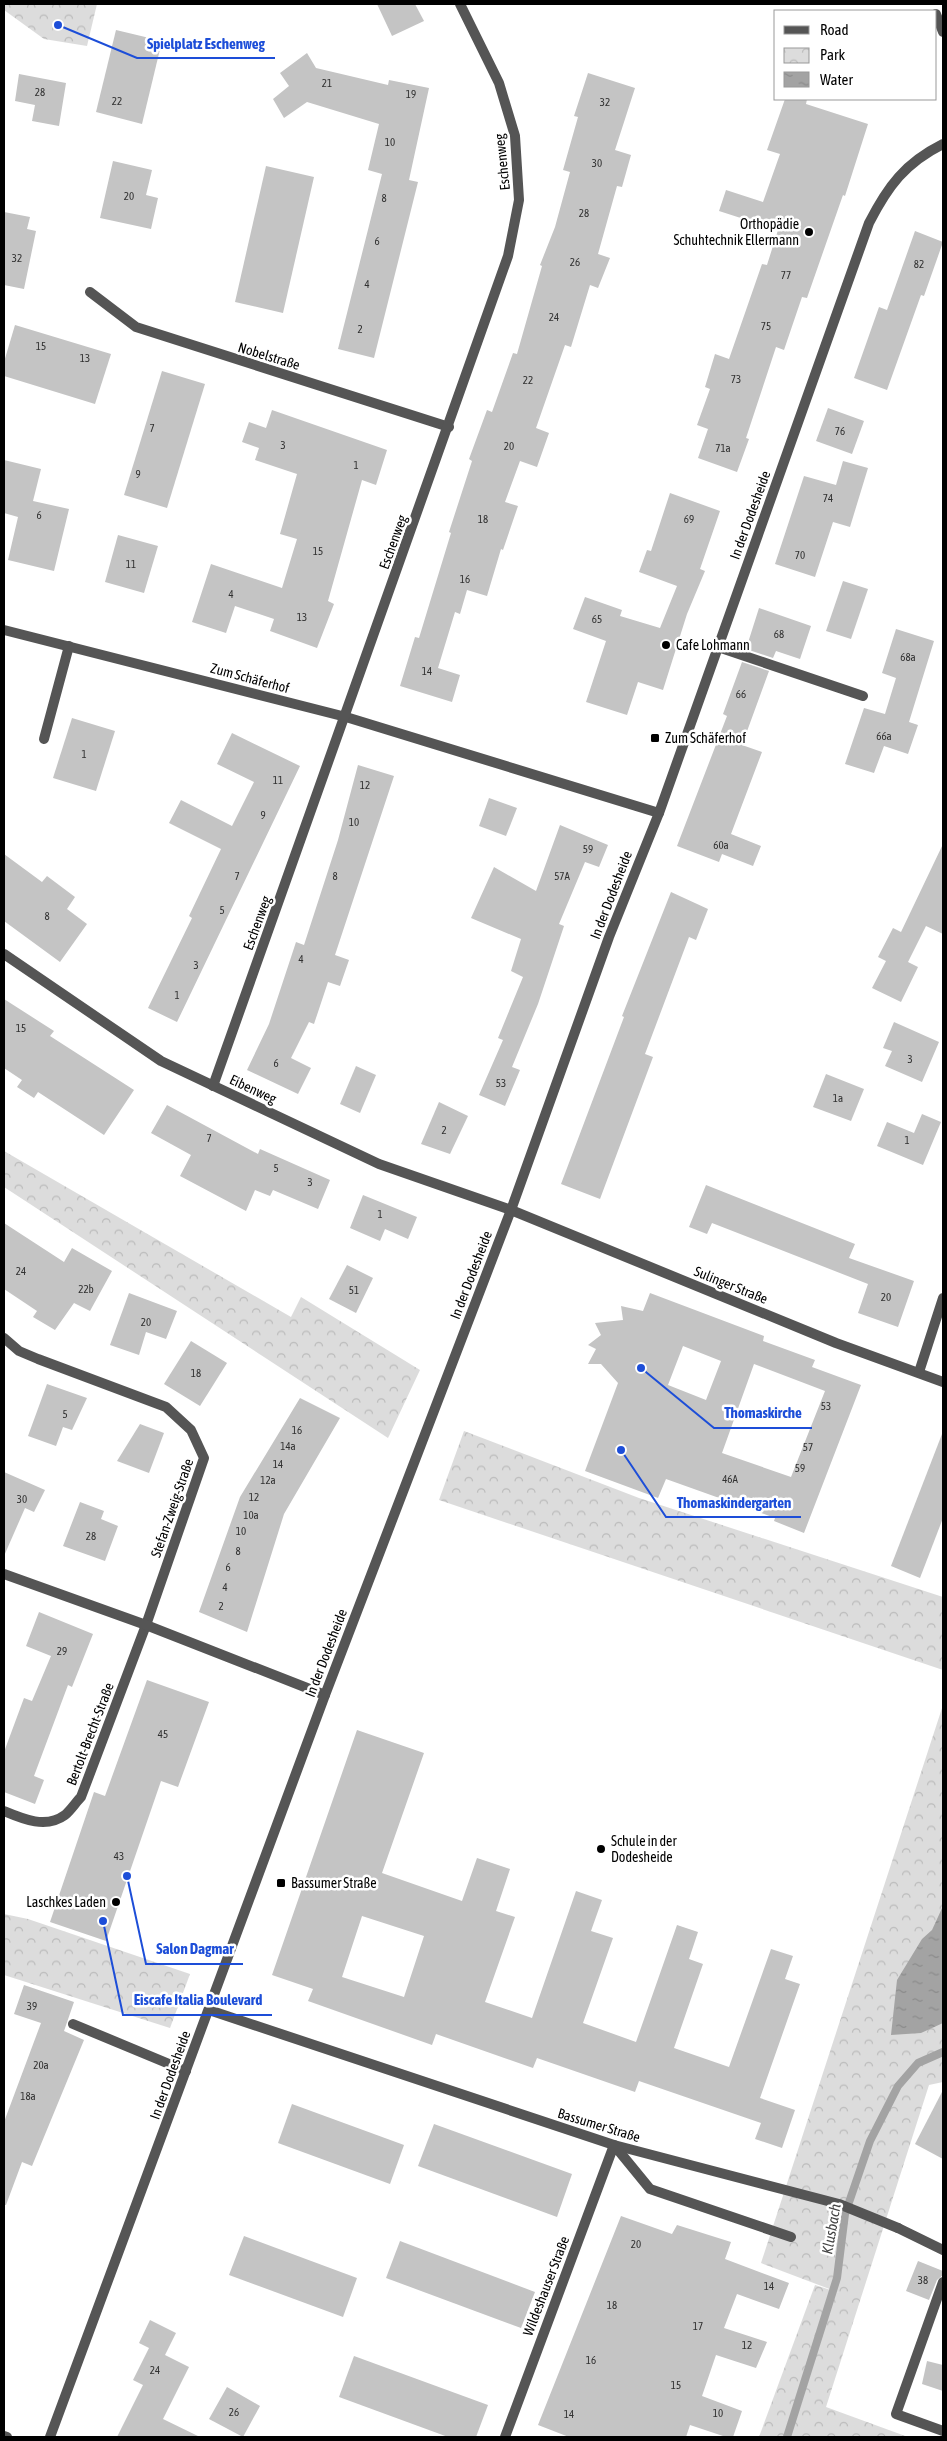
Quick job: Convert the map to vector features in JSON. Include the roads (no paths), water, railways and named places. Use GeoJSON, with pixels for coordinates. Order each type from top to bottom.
{"type":"FeatureCollection","features":[{"type":"Feature","properties":{"kind":"street","name":"Eschenweg"},"geometry":{"type":"LineString","coordinates":[[213,1086],[346,717],[508,256],[519,200],[515,136],[500,83],[460,4]]}},
{"type":"Feature","properties":{"kind":"street"},"geometry":{"type":"LineString","coordinates":[[937,18],[943,32]]}},
{"type":"Feature","properties":{"kind":"street","name":"In der Dodesheide"},"geometry":{"type":"LineString","coordinates":[[50,2437],[325,1696],[511,1210],[609,937],[659,813],[868,223],[884,194],[904,170],[928,152],[943,144]]}},
{"type":"Feature","properties":{"kind":"street","name":"Nobelstraße"},"geometry":{"type":"LineString","coordinates":[[90,292],[136,327],[449,427]]}},
{"type":"Feature","properties":{"kind":"street","name":"Zum Schäferhof"},"geometry":{"type":"LineString","coordinates":[[4,630],[346,717],[659,813]]}},
{"type":"Feature","properties":{"kind":"street"},"geometry":{"type":"LineString","coordinates":[[44,739],[69,646]]}},
{"type":"Feature","properties":{"kind":"street"},"geometry":{"type":"LineString","coordinates":[[718,647],[864,696]]}},
{"type":"Feature","properties":{"kind":"street","name":"Eibenweg"},"geometry":{"type":"LineString","coordinates":[[4,954],[161,1061],[379,1164],[511,1210]]}},
{"type":"Feature","properties":{"kind":"street","name":"Sulinger Straße"},"geometry":{"type":"LineString","coordinates":[[511,1210],[836,1343],[943,1382]]}},
{"type":"Feature","properties":{"kind":"street"},"geometry":{"type":"LineString","coordinates":[[918,1372],[943,1298]]}},
{"type":"Feature","properties":{"kind":"street","name":"Stefan-Zweig-Straße"},"geometry":{"type":"LineString","coordinates":[[4,1338],[19,1351],[166,1407],[191,1430],[204,1458],[146,1625]]}},
{"type":"Feature","properties":{"kind":"street"},"geometry":{"type":"LineString","coordinates":[[4,1574],[146,1625],[325,1696]]}},
{"type":"Feature","properties":{"kind":"street","name":"Bertolt-Brecht-Straße"},"geometry":{"type":"LineString","coordinates":[[4,1811],[25,1820],[46,1823],[65,1815],[81,1797],[146,1625]]}},
{"type":"Feature","properties":{"kind":"street","name":"Bassumer Straße"},"geometry":{"type":"LineString","coordinates":[[209,2010],[614,2145],[839,2204],[898,2228],[943,2250]]}},
{"type":"Feature","properties":{"kind":"street"},"geometry":{"type":"LineString","coordinates":[[73,2024],[186,2071]]}},
{"type":"Feature","properties":{"kind":"street"},"geometry":{"type":"LineString","coordinates":[[614,2145],[650,2189],[791,2237]]}},
{"type":"Feature","properties":{"kind":"street","name":"Wildeshauser Straße"},"geometry":{"type":"LineString","coordinates":[[505,2437],[614,2145]]}},
{"type":"Feature","properties":{"kind":"street"},"geometry":{"type":"LineString","coordinates":[[943,2282],[896,2414],[943,2432]]}},
{"type":"Feature","properties":{"kind":"water"},"geometry":{"type":"Polygon","coordinates":[[[943,1906],[943,2023],[921,2033],[891,2035],[897,1980],[922,1939],[932,1930],[943,1906]]]}},
{"type":"Feature","properties":{"kind":"waterway","name":"Klusbach"},"geometry":{"type":"LineString","coordinates":[[787,2437],[837,2278],[845,2214],[870,2141],[898,2086],[918,2063],[943,2052]]}},
{"type":"Feature","properties":{"kind":"place","name":"Spielplatz Eschenweg"},"geometry":{"type":"Point","coordinates":[58,25]}},
{"type":"Feature","properties":{"kind":"place","name":"Orthopädie Schuhtechnik Ellermann"},"geometry":{"type":"Point","coordinates":[809,232]}},
{"type":"Feature","properties":{"kind":"place","name":"Cafe Lohmann"},"geometry":{"type":"Point","coordinates":[666,645]}},
{"type":"Feature","properties":{"kind":"place","name":"Zum Schäferhof"},"geometry":{"type":"Point","coordinates":[655,738]}},
{"type":"Feature","properties":{"kind":"place","name":"Thomaskirche"},"geometry":{"type":"Point","coordinates":[641,1368]}},
{"type":"Feature","properties":{"kind":"place","name":"Thomaskindergarten"},"geometry":{"type":"Point","coordinates":[621,1450]}},
{"type":"Feature","properties":{"kind":"place","name":"Schule in der Dodesheide"},"geometry":{"type":"Point","coordinates":[601,1849]}},
{"type":"Feature","properties":{"kind":"place","name":"Salon Dagmar"},"geometry":{"type":"Point","coordinates":[127,1876]}},
{"type":"Feature","properties":{"kind":"place","name":"Bassumer Straße"},"geometry":{"type":"Point","coordinates":[281,1883]}},
{"type":"Feature","properties":{"kind":"place","name":"Laschkes Laden"},"geometry":{"type":"Point","coordinates":[116,1902]}},
{"type":"Feature","properties":{"kind":"place","name":"Eiscafe Italia Boulevard"},"geometry":{"type":"Point","coordinates":[103,1921]}}]}
